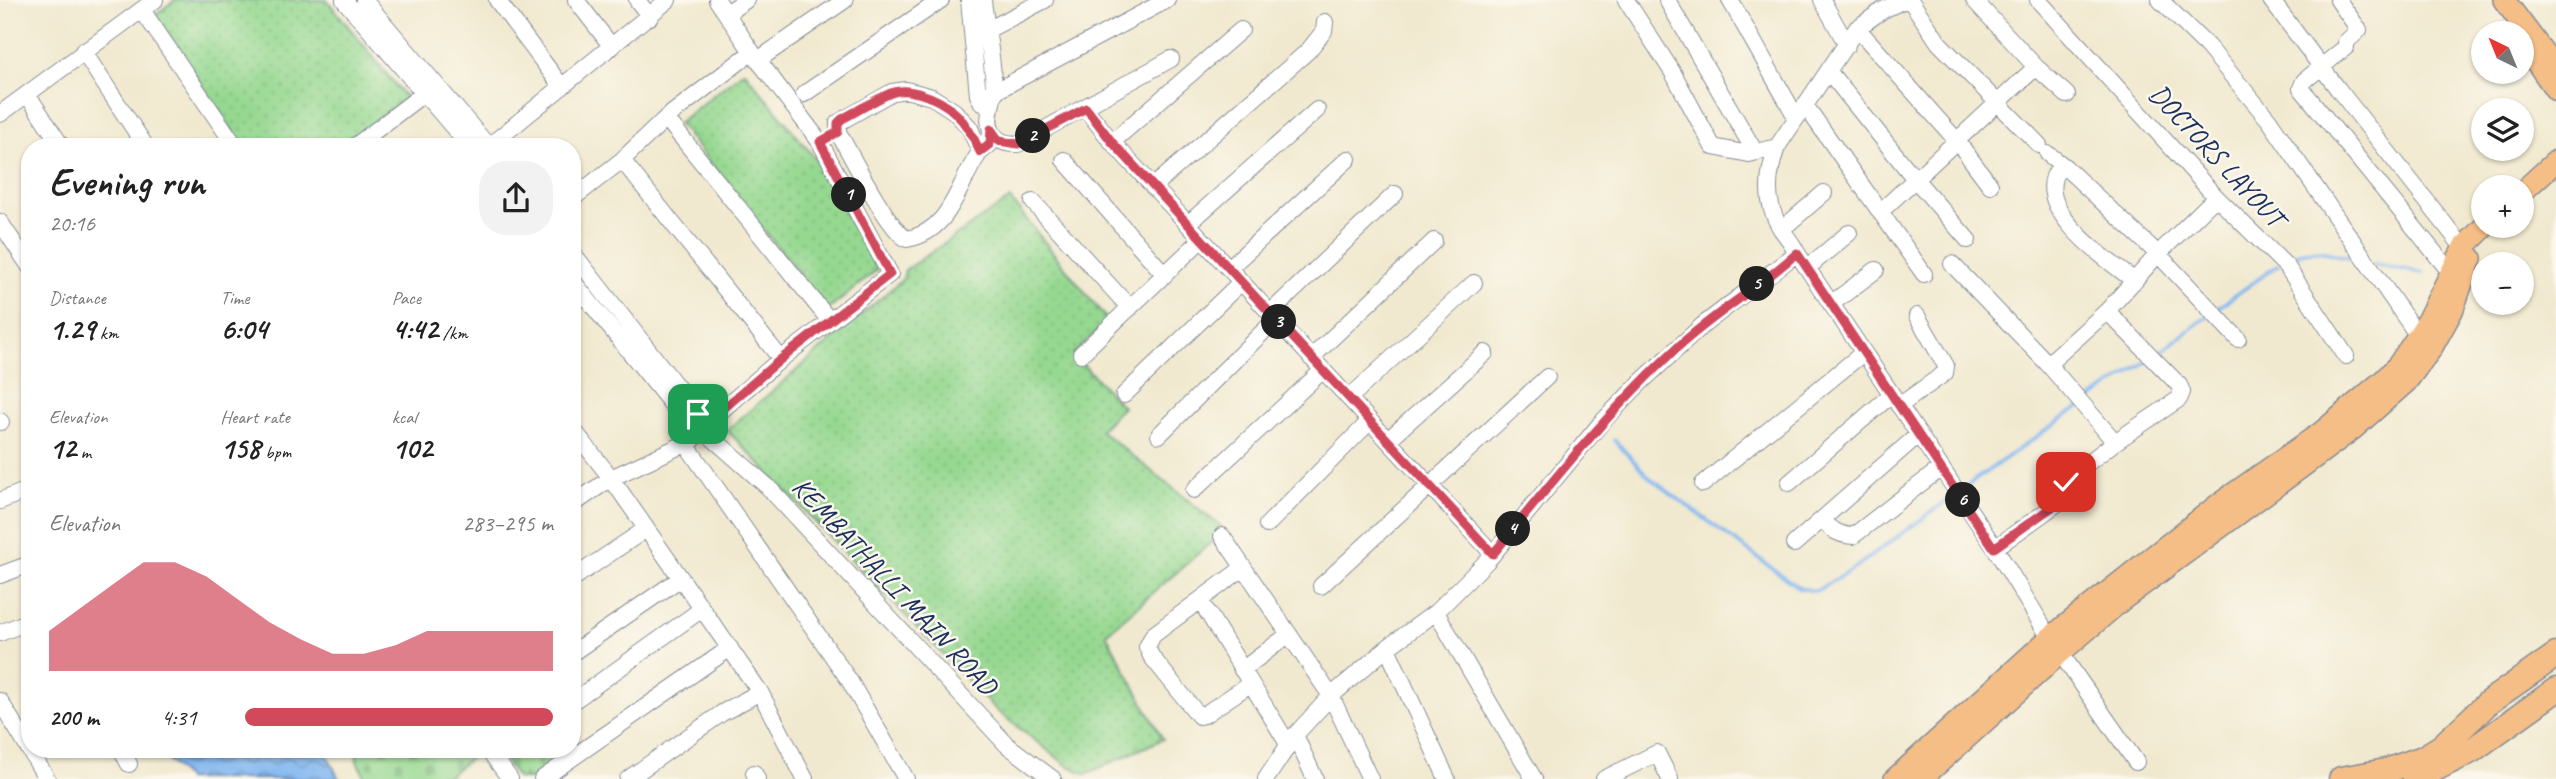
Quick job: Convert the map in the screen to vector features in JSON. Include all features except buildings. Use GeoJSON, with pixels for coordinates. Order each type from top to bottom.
{"type":"FeatureCollection","features":[{"type":"Feature","properties":{"kind":"highway"},"geometry":{"type":"LineString","coordinates":[[2341,779],[2386,772],[2423,758],[2441,747],[2490,702],[2556,655]]}},
{"type":"Feature","properties":{"kind":"highway"},"geometry":{"type":"LineString","coordinates":[[2415,779],[2471,751],[2556,690]]}},
{"type":"Feature","properties":{"kind":"main road"},"geometry":{"type":"LineString","coordinates":[[2491,0],[2506,21]]}},
{"type":"Feature","properties":{"kind":"main road"},"geometry":{"type":"LineString","coordinates":[[2504,0],[2556,69]]}},
{"type":"Feature","properties":{"kind":"main road"},"geometry":{"type":"LineString","coordinates":[[2534,60],[2556,90]]}},
{"type":"Feature","properties":{"kind":"main road"},"geometry":{"type":"LineString","coordinates":[[2534,181],[2556,161]]}},
{"type":"Feature","properties":{"kind":"main road"},"geometry":{"type":"LineString","coordinates":[[1895,779],[2223,501],[2322,432],[2385,379],[2418,336],[2451,273],[2475,241]]}},
{"type":"Feature","properties":{"kind":"main road"},"geometry":{"type":"LineString","coordinates":[[1921,779],[2055,645],[2354,428],[2406,382],[2431,349],[2452,311],[2475,241]]}},
{"type":"Feature","properties":{"kind":"street"},"geometry":{"type":"LineString","coordinates":[[344,0],[462,138]]}},
{"type":"Feature","properties":{"kind":"street"},"geometry":{"type":"LineString","coordinates":[[364,0],[481,138]]}},
{"type":"Feature","properties":{"kind":"street"},"geometry":{"type":"LineString","coordinates":[[497,0],[562,88]]}},
{"type":"Feature","properties":{"kind":"street"},"geometry":{"type":"LineString","coordinates":[[576,0],[612,47]]}},
{"type":"Feature","properties":{"kind":"street"},"geometry":{"type":"LineString","coordinates":[[637,0],[650,17]]}},
{"type":"Feature","properties":{"kind":"street"},"geometry":{"type":"LineString","coordinates":[[500,138],[668,0]]}},
{"type":"Feature","properties":{"kind":"street"},"geometry":{"type":"LineString","coordinates":[[581,499],[611,478],[686,444],[781,359],[890,274],[820,142],[755,56],[722,6],[746,0]]}},
{"type":"Feature","properties":{"kind":"street"},"geometry":{"type":"LineString","coordinates":[[581,192],[622,160],[666,118],[755,56],[845,0]]}},
{"type":"Feature","properties":{"kind":"street"},"geometry":{"type":"LineString","coordinates":[[804,94],[942,0]]}},
{"type":"Feature","properties":{"kind":"street"},"geometry":{"type":"LineString","coordinates":[[969,0],[980,35]]}},
{"type":"Feature","properties":{"kind":"street"},"geometry":{"type":"LineString","coordinates":[[980,152],[970,128],[946,104],[906,90],[892,92],[838,123],[838,132],[875,197],[900,234],[907,239],[925,233],[946,216],[980,152],[990,144],[980,35],[983,0]]}},
{"type":"Feature","properties":{"kind":"street"},"geometry":{"type":"LineString","coordinates":[[980,35],[1045,0]]}},
{"type":"Feature","properties":{"kind":"street"},"geometry":{"type":"LineString","coordinates":[[986,93],[1167,0]]}},
{"type":"Feature","properties":{"kind":"street"},"geometry":{"type":"LineString","coordinates":[[1626,0],[1673,73],[1713,147],[1749,154],[1777,147]]}},
{"type":"Feature","properties":{"kind":"street"},"geometry":{"type":"LineString","coordinates":[[1667,0],[1755,152]]}},
{"type":"Feature","properties":{"kind":"street"},"geometry":{"type":"LineString","coordinates":[[1730,0],[1800,111],[1880,212],[1924,274]]}},
{"type":"Feature","properties":{"kind":"street"},"geometry":{"type":"LineString","coordinates":[[1822,0],[1847,45]]}},
{"type":"Feature","properties":{"kind":"street"},"geometry":{"type":"LineString","coordinates":[[1904,0],[1880,5],[1857,28],[1777,147],[1770,166],[1768,195],[1775,217],[1797,253],[1994,548],[2055,645],[2136,762]]}},
{"type":"Feature","properties":{"kind":"street"},"geometry":{"type":"LineString","coordinates":[[1910,0],[1939,43],[1997,103],[2158,254],[2238,338]]}},
{"type":"Feature","properties":{"kind":"street"},"geometry":{"type":"LineString","coordinates":[[1974,0],[2036,67],[2067,95]]}},
{"type":"Feature","properties":{"kind":"street","name":"DOCTORS LAYOUT"},"geometry":{"type":"LineString","coordinates":[[2038,0],[2216,197],[2282,262],[2346,356]]}},
{"type":"Feature","properties":{"kind":"street"},"geometry":{"type":"LineString","coordinates":[[2160,0],[2208,47],[2269,120],[2418,336]]}},
{"type":"Feature","properties":{"kind":"street"},"geometry":{"type":"LineString","coordinates":[[2272,0],[2321,67],[2475,241]]}},
{"type":"Feature","properties":{"kind":"street"},"geometry":{"type":"LineString","coordinates":[[2338,0],[2360,30],[2346,42],[2346,47],[2304,82],[2301,88],[2451,273]]}},
{"type":"Feature","properties":{"kind":"street"},"geometry":{"type":"LineString","coordinates":[[0,114],[149,5],[230,138]]}},
{"type":"Feature","properties":{"kind":"street"},"geometry":{"type":"LineString","coordinates":[[1153,187],[1308,51],[1324,31],[1325,22]]}},
{"type":"Feature","properties":{"kind":"street"},"geometry":{"type":"LineString","coordinates":[[1857,28],[1957,141],[1990,185]]}},
{"type":"Feature","properties":{"kind":"street"},"geometry":{"type":"LineString","coordinates":[[1112,142],[1241,30]]}},
{"type":"Feature","properties":{"kind":"street"},"geometry":{"type":"LineString","coordinates":[[83,51],[140,138]]}},
{"type":"Feature","properties":{"kind":"street"},"geometry":{"type":"LineString","coordinates":[[990,123],[999,141],[1018,144],[1171,60]]}},
{"type":"Feature","properties":{"kind":"street"},"geometry":{"type":"LineString","coordinates":[[1880,212],[2036,67]]}},
{"type":"Feature","properties":{"kind":"street"},"geometry":{"type":"LineString","coordinates":[[1829,72],[1968,240]]}},
{"type":"Feature","properties":{"kind":"street"},"geometry":{"type":"LineString","coordinates":[[27,94],[56,138]]}},
{"type":"Feature","properties":{"kind":"street"},"geometry":{"type":"LineString","coordinates":[[366,138],[423,94]]}},
{"type":"Feature","properties":{"kind":"street"},"geometry":{"type":"LineString","coordinates":[[1086,108],[1112,142],[1153,187],[1493,554]]}},
{"type":"Feature","properties":{"kind":"street"},"geometry":{"type":"LineString","coordinates":[[1188,224],[1317,110]]}},
{"type":"Feature","properties":{"kind":"street"},"geometry":{"type":"LineString","coordinates":[[666,118],[830,321]]}},
{"type":"Feature","properties":{"kind":"street"},"geometry":{"type":"LineString","coordinates":[[820,142],[838,132]]}},
{"type":"Feature","properties":{"kind":"street"},"geometry":{"type":"LineString","coordinates":[[1229,268],[1348,159]]}},
{"type":"Feature","properties":{"kind":"street"},"geometry":{"type":"LineString","coordinates":[[622,160],[781,359]]}},
{"type":"Feature","properties":{"kind":"street"},"geometry":{"type":"LineString","coordinates":[[1064,160],[1165,275]]}},
{"type":"Feature","properties":{"kind":"street"},"geometry":{"type":"LineString","coordinates":[[2065,167],[2059,168],[2054,175],[2054,201],[2079,237],[2134,281]]}},
{"type":"Feature","properties":{"kind":"street"},"geometry":{"type":"LineString","coordinates":[[1782,229],[1824,193]]}},
{"type":"Feature","properties":{"kind":"street"},"geometry":{"type":"LineString","coordinates":[[1158,435],[1395,194]]}},
{"type":"Feature","properties":{"kind":"street"},"geometry":{"type":"LineString","coordinates":[[2048,364],[2107,311],[2158,254],[2216,197]]}},
{"type":"Feature","properties":{"kind":"street"},"geometry":{"type":"LineString","coordinates":[[1033,202],[1130,308]]}},
{"type":"Feature","properties":{"kind":"street"},"geometry":{"type":"LineString","coordinates":[[0,222],[21,254]]}},
{"type":"Feature","properties":{"kind":"street"},"geometry":{"type":"LineString","coordinates":[[1807,268],[1849,233]]}},
{"type":"Feature","properties":{"kind":"street"},"geometry":{"type":"LineString","coordinates":[[1081,354],[1202,239]]}},
{"type":"Feature","properties":{"kind":"street"},"geometry":{"type":"LineString","coordinates":[[1311,358],[1434,242]]}},
{"type":"Feature","properties":{"kind":"street"},"geometry":{"type":"LineString","coordinates":[[1266,779],[1292,740],[1331,696],[1387,648],[1436,612],[1493,554],[1601,423],[1642,381],[1703,325],[1797,253]]}},
{"type":"Feature","properties":{"kind":"street","name":"KEMBATHALLI MAIN ROAD"},"geometry":{"type":"LineString","coordinates":[[581,263],[698,414],[703,431]]}},
{"type":"Feature","properties":{"kind":"street"},"geometry":{"type":"LineString","coordinates":[[1952,264],[2048,364],[2115,442]]}},
{"type":"Feature","properties":{"kind":"street"},"geometry":{"type":"LineString","coordinates":[[1831,304],[1875,270]]}},
{"type":"Feature","properties":{"kind":"street"},"geometry":{"type":"LineString","coordinates":[[1124,395],[1241,282]]}},
{"type":"Feature","properties":{"kind":"street"},"geometry":{"type":"LineString","coordinates":[[1349,398],[1474,283]]}},
{"type":"Feature","properties":{"kind":"street","name":"KEMBATHALLI MAIN ROAD"},"geometry":{"type":"LineString","coordinates":[[581,291],[686,422],[703,431],[768,487],[1007,745],[1053,779]]}},
{"type":"Feature","properties":{"kind":"street"},"geometry":{"type":"LineString","coordinates":[[1994,548],[2062,500],[2070,477],[2115,442],[2179,399],[2182,392],[2179,385],[2107,311]]}},
{"type":"Feature","properties":{"kind":"street"},"geometry":{"type":"LineString","coordinates":[[1789,483],[1895,400],[1945,373],[1946,366],[1917,316]]}},
{"type":"Feature","properties":{"kind":"street"},"geometry":{"type":"LineString","coordinates":[[1388,440],[1485,353]]}},
{"type":"Feature","properties":{"kind":"street"},"geometry":{"type":"LineString","coordinates":[[1703,484],[1863,353]]}},
{"type":"Feature","properties":{"kind":"street"},"geometry":{"type":"LineString","coordinates":[[1194,490],[1323,370]]}},
{"type":"Feature","properties":{"kind":"street"},"geometry":{"type":"LineString","coordinates":[[1321,586],[1546,377]]}},
{"type":"Feature","properties":{"kind":"street"},"geometry":{"type":"LineString","coordinates":[[1267,525],[1370,421]]}},
{"type":"Feature","properties":{"kind":"street"},"geometry":{"type":"LineString","coordinates":[[1794,544],[1919,435]]}},
{"type":"Feature","properties":{"kind":"street"},"geometry":{"type":"LineString","coordinates":[[581,440],[611,478],[760,692],[805,779]]}},
{"type":"Feature","properties":{"kind":"street"},"geometry":{"type":"LineString","coordinates":[[686,444],[849,680],[906,779]]}},
{"type":"Feature","properties":{"kind":"street"},"geometry":{"type":"LineString","coordinates":[[1822,520],[1833,531],[1843,536],[1853,536],[1941,468]]}},
{"type":"Feature","properties":{"kind":"street"},"geometry":{"type":"LineString","coordinates":[[0,501],[21,493]]}},
{"type":"Feature","properties":{"kind":"street"},"geometry":{"type":"LineString","coordinates":[[581,573],[646,529]]}},
{"type":"Feature","properties":{"kind":"street"},"geometry":{"type":"LineString","coordinates":[[1222,536],[1331,696],[1370,779]]}},
{"type":"Feature","properties":{"kind":"street"},"geometry":{"type":"LineString","coordinates":[[0,575],[21,567]]}},
{"type":"Feature","properties":{"kind":"street"},"geometry":{"type":"LineString","coordinates":[[1243,568],[1153,635],[1147,646],[1151,656],[1199,716],[1204,715],[1289,635]]}},
{"type":"Feature","properties":{"kind":"street"},"geometry":{"type":"LineString","coordinates":[[581,647],[681,578]]}},
{"type":"Feature","properties":{"kind":"street"},"geometry":{"type":"LineString","coordinates":[[1200,600],[1246,677],[1292,740],[1315,779]]}},
{"type":"Feature","properties":{"kind":"street"},"geometry":{"type":"LineString","coordinates":[[581,696],[702,609]]}},
{"type":"Feature","properties":{"kind":"street"},"geometry":{"type":"LineString","coordinates":[[1436,612],[1534,779]]}},
{"type":"Feature","properties":{"kind":"street"},"geometry":{"type":"LineString","coordinates":[[0,633],[21,625]]}},
{"type":"Feature","properties":{"kind":"street"},"geometry":{"type":"LineString","coordinates":[[581,744],[730,648]]}},
{"type":"Feature","properties":{"kind":"street"},"geometry":{"type":"LineString","coordinates":[[1387,648],[1447,779]]}},
{"type":"Feature","properties":{"kind":"street"},"geometry":{"type":"LineString","coordinates":[[628,779],[722,713],[760,692]]}},
{"type":"Feature","properties":{"kind":"street"},"geometry":{"type":"LineString","coordinates":[[0,701],[21,736]]}},
{"type":"Feature","properties":{"kind":"street"},"geometry":{"type":"LineString","coordinates":[[1604,779],[1657,753],[1671,779]]}},
{"type":"Feature","properties":{"kind":"street"},"geometry":{"type":"LineString","coordinates":[[34,758],[47,779]]}},
{"type":"Feature","properties":{"kind":"street"},"geometry":{"type":"LineString","coordinates":[[126,758],[129,764]]}},
{"type":"Feature","properties":{"kind":"street"},"geometry":{"type":"LineString","coordinates":[[495,758],[510,779]]}},
{"type":"Feature","properties":{"kind":"street"},"geometry":{"type":"LineString","coordinates":[[542,779],[561,758]]}},
{"type":"Feature","properties":{"kind":"green space"},"geometry":{"type":"Polygon","coordinates":[[[175,0],[327,0],[406,98],[354,138],[238,138],[155,15],[175,0]]]}},
{"type":"Feature","properties":{"kind":"green space"},"geometry":{"type":"Polygon","coordinates":[[[744,71],[815,158],[877,270],[828,310],[678,123],[744,71]]]}},
{"type":"Feature","properties":{"kind":"green space"},"geometry":{"type":"Polygon","coordinates":[[[1010,199],[1108,321],[1073,354],[1123,407],[1100,430],[1225,530],[1106,634],[1163,739],[1086,774],[1068,766],[997,711],[727,430],[903,279],[905,270],[1010,199]]]}},
{"type":"Feature","properties":{"kind":"green space"},"geometry":{"type":"Polygon","coordinates":[[[357,758],[471,758],[444,779],[366,779],[357,758]]]}},
{"type":"Feature","properties":{"kind":"green space"},"geometry":{"type":"Polygon","coordinates":[[[503,758],[562,760],[535,779],[518,779],[503,758]]]}},
{"type":"Feature","properties":{"kind":"water"},"geometry":{"type":"Polygon","coordinates":[[[165,758],[328,758],[339,779],[187,779],[165,758]]]}},
{"type":"Feature","properties":{"kind":"waterway"},"geometry":{"type":"LineString","coordinates":[[2288,259],[2297,254],[2314,251],[2360,261]]}},
{"type":"Feature","properties":{"kind":"waterway"},"geometry":{"type":"LineString","coordinates":[[2374,264],[2423,273]]}},
{"type":"Feature","properties":{"kind":"waterway"},"geometry":{"type":"LineString","coordinates":[[2216,309],[2278,265]]}},
{"type":"Feature","properties":{"kind":"waterway"},"geometry":{"type":"LineString","coordinates":[[2158,354],[2210,314]]}},
{"type":"Feature","properties":{"kind":"waterway"},"geometry":{"type":"LineString","coordinates":[[2088,401],[2149,360]]}},
{"type":"Feature","properties":{"kind":"waterway"},"geometry":{"type":"LineString","coordinates":[[1962,489],[2079,407]]}},
{"type":"Feature","properties":{"kind":"waterway"},"geometry":{"type":"LineString","coordinates":[[1614,440],[1651,479],[1799,588],[1816,591],[1855,568],[1953,496]]}},
{"type":"Feature","properties":{"kind":"route"},"geometry":{"type":"LineString","coordinates":[[698,414],[701,428],[781,359],[890,274],[820,142],[838,132],[838,123],[842,119],[892,92],[906,90],[946,104],[970,128],[980,152],[990,144],[991,129],[999,141],[1018,144],[1086,108],[1112,142],[1493,554],[1601,423],[1642,381],[1703,325],[1797,253],[1994,548],[2062,500],[2066,482]]}}]}
